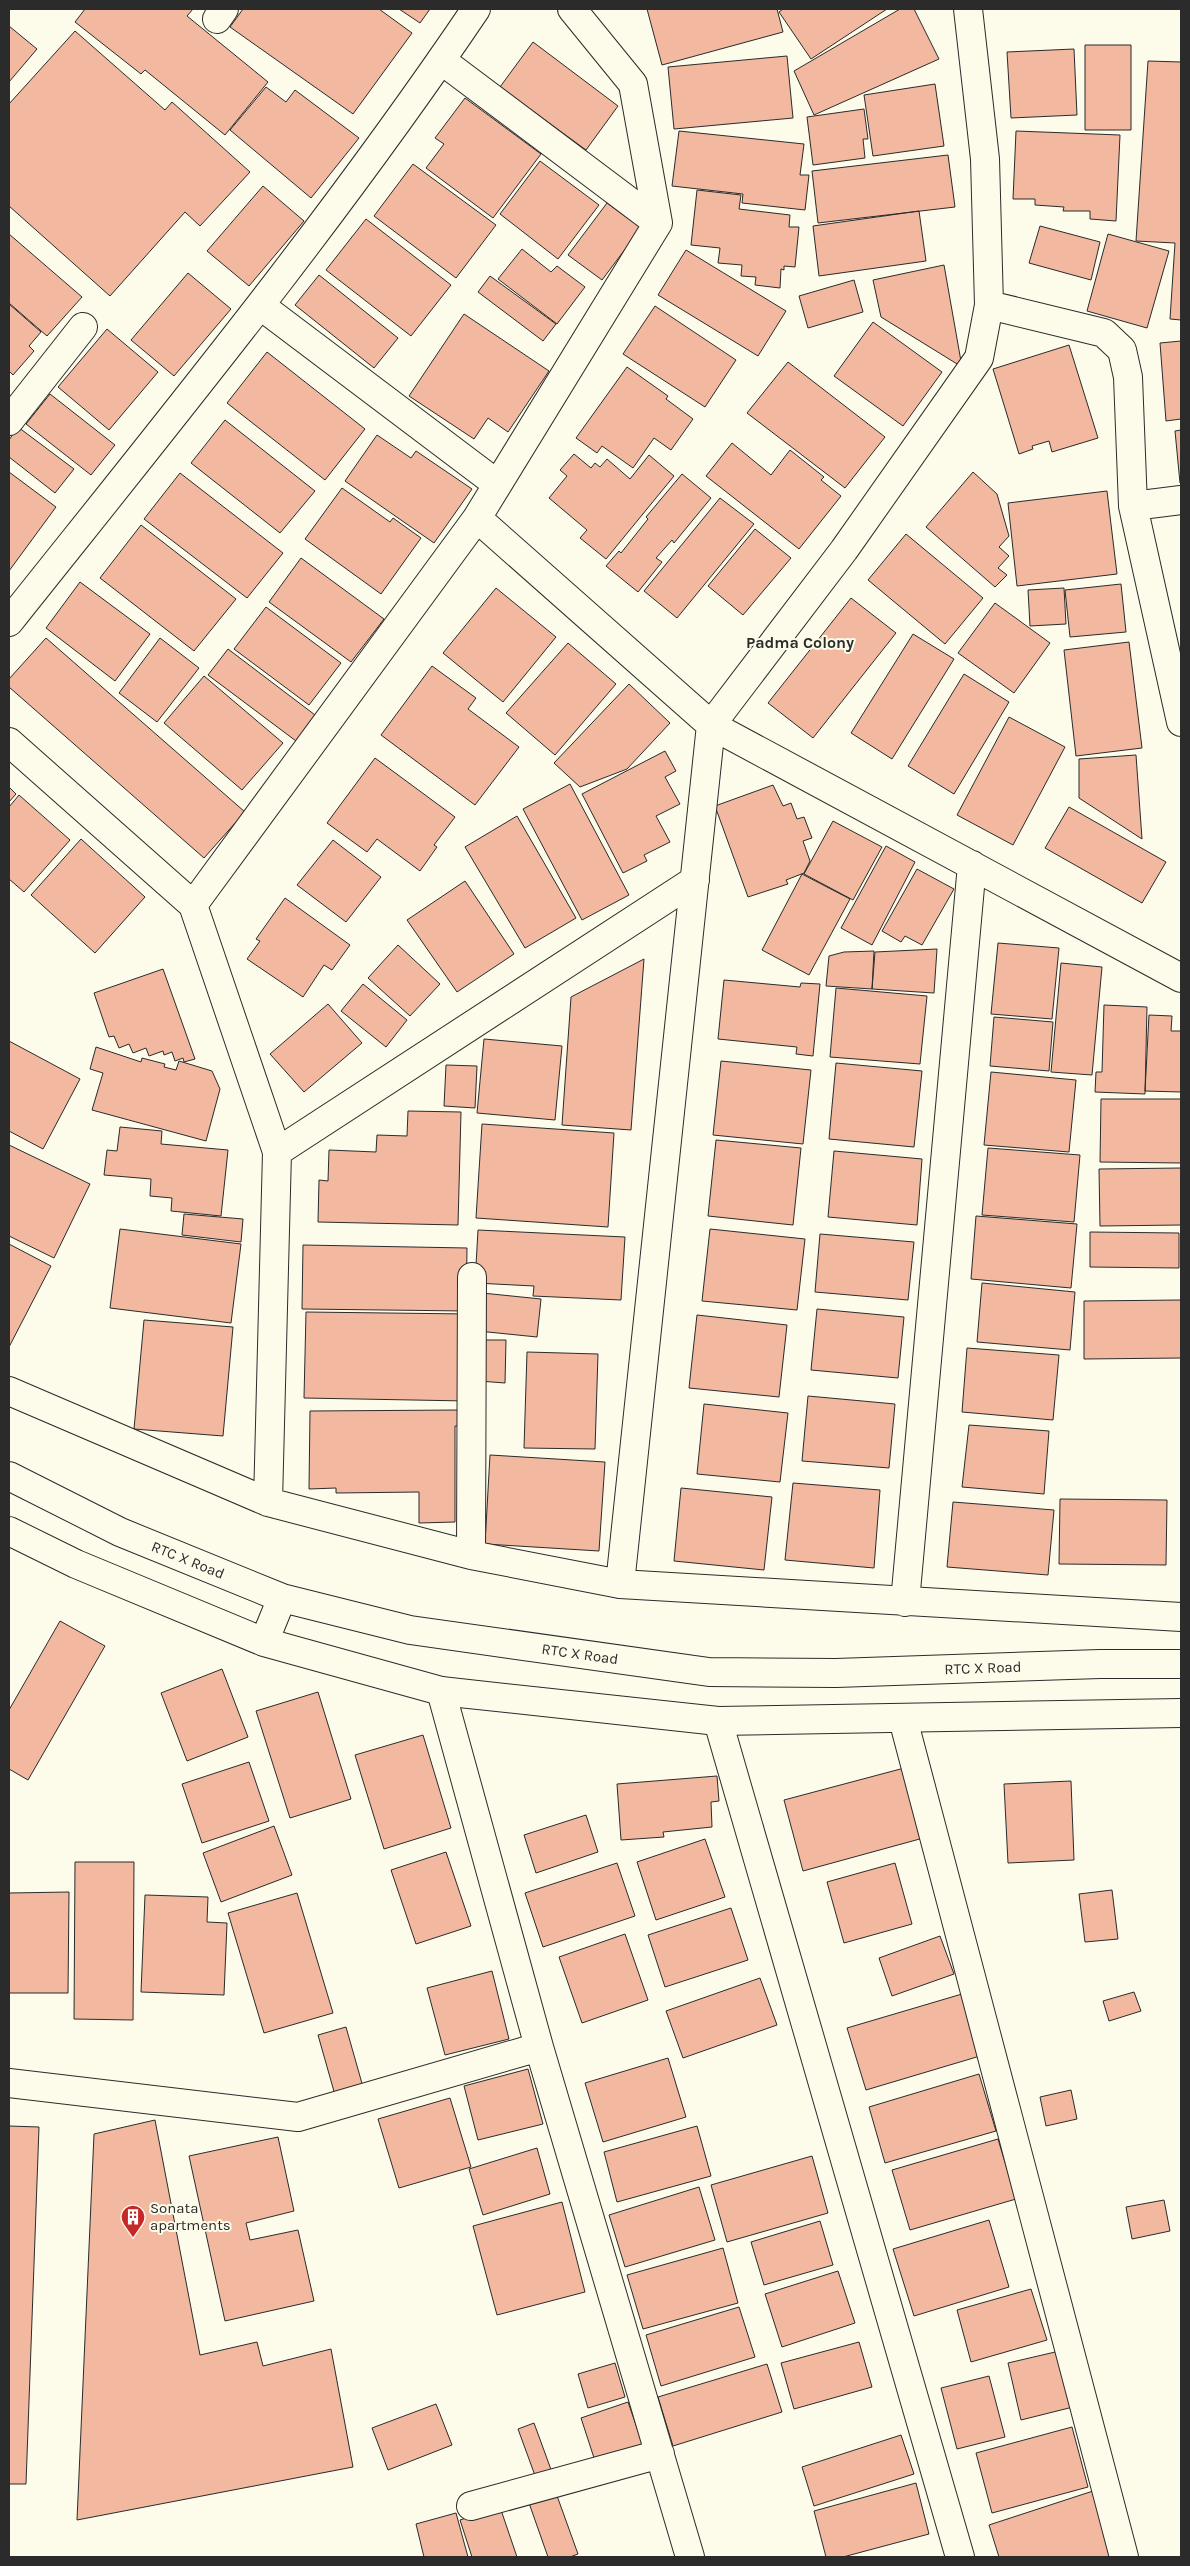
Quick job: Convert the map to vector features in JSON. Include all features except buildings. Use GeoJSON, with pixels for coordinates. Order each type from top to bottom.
{"type":"FeatureCollection","features":[{"type":"Feature","properties":{"kind":"street"},"geometry":{"type":"LineString","coordinates":[[9,622],[261,306],[441,60],[476,9]]}},
{"type":"Feature","properties":{"kind":"street"},"geometry":{"type":"LineString","coordinates":[[193,905],[477,518],[658,223],[633,84],[572,9]]}},
{"type":"Feature","properties":{"kind":"street"},"geometry":{"type":"LineString","coordinates":[[620,1584],[711,725],[844,550],[979,358],[989,305],[985,159],[968,9]]}},
{"type":"Feature","properties":{"kind":"street"},"geometry":{"type":"LineString","coordinates":[[441,60],[658,223]]}},
{"type":"Feature","properties":{"kind":"street"},"geometry":{"type":"LineString","coordinates":[[989,305],[1104,333],[1122,350],[1128,377],[1133,506],[1181,722]]}},
{"type":"Feature","properties":{"kind":"street"},"geometry":{"type":"LineString","coordinates":[[261,306],[498,484]]}},
{"type":"Feature","properties":{"kind":"street"},"geometry":{"type":"LineString","coordinates":[[9,421],[83,327]]}},
{"type":"Feature","properties":{"kind":"street"},"geometry":{"type":"LineString","coordinates":[[1133,506],[1181,500]]}},
{"type":"Feature","properties":{"kind":"street"},"geometry":{"type":"LineString","coordinates":[[477,518],[711,725],[1181,978]]}},
{"type":"Feature","properties":{"kind":"street"},"geometry":{"type":"LineString","coordinates":[[9,742],[193,905],[277,1152],[268,1502]]}},
{"type":"Feature","properties":{"kind":"street"},"geometry":{"type":"LineString","coordinates":[[905,1602],[972,865]]}},
{"type":"Feature","properties":{"kind":"street"},"geometry":{"type":"LineString","coordinates":[[277,1152],[695,880]]}},
{"type":"Feature","properties":{"kind":"street"},"geometry":{"type":"LineString","coordinates":[[471,1555],[472,1277]]}},
{"type":"Feature","properties":{"kind":"street"},"geometry":{"type":"LineString","coordinates":[[9,1391],[268,1502],[471,1555],[620,1584],[1181,1617]]}},
{"type":"Feature","properties":{"kind":"street","name":"RTC X Road"},"geometry":{"type":"LineString","coordinates":[[9,1476],[120,1532],[282,1598],[410,1630],[709,1672],[836,1673],[1100,1664],[1181,1664]]}},
{"type":"Feature","properties":{"kind":"street"},"geometry":{"type":"LineString","coordinates":[[9,1531],[76,1564],[264,1642],[441,1691],[718,1721],[1181,1713]]}},
{"type":"Feature","properties":{"kind":"street"},"geometry":{"type":"LineString","coordinates":[[264,1642],[282,1598]]}},
{"type":"Feature","properties":{"kind":"street"},"geometry":{"type":"LineString","coordinates":[[441,1691],[539,2047],[690,2557]]}},
{"type":"Feature","properties":{"kind":"street"},"geometry":{"type":"LineString","coordinates":[[903,1719],[1124,2557]]}},
{"type":"Feature","properties":{"kind":"street"},"geometry":{"type":"LineString","coordinates":[[718,1721],[960,2557]]}},
{"type":"Feature","properties":{"kind":"street"},"geometry":{"type":"LineString","coordinates":[[9,2083],[298,2117],[539,2047]]}},
{"type":"Feature","properties":{"kind":"street"},"geometry":{"type":"LineString","coordinates":[[471,2506],[660,2454]]}},
{"type":"Feature","properties":{"kind":"place","name":"Sonata apartments"},"geometry":{"type":"Point","coordinates":[133,2238]}},
{"type":"Feature","properties":{"kind":"district","name":"Padma Colony"},"geometry":{"type":"Point","coordinates":[800,642]}}]}
